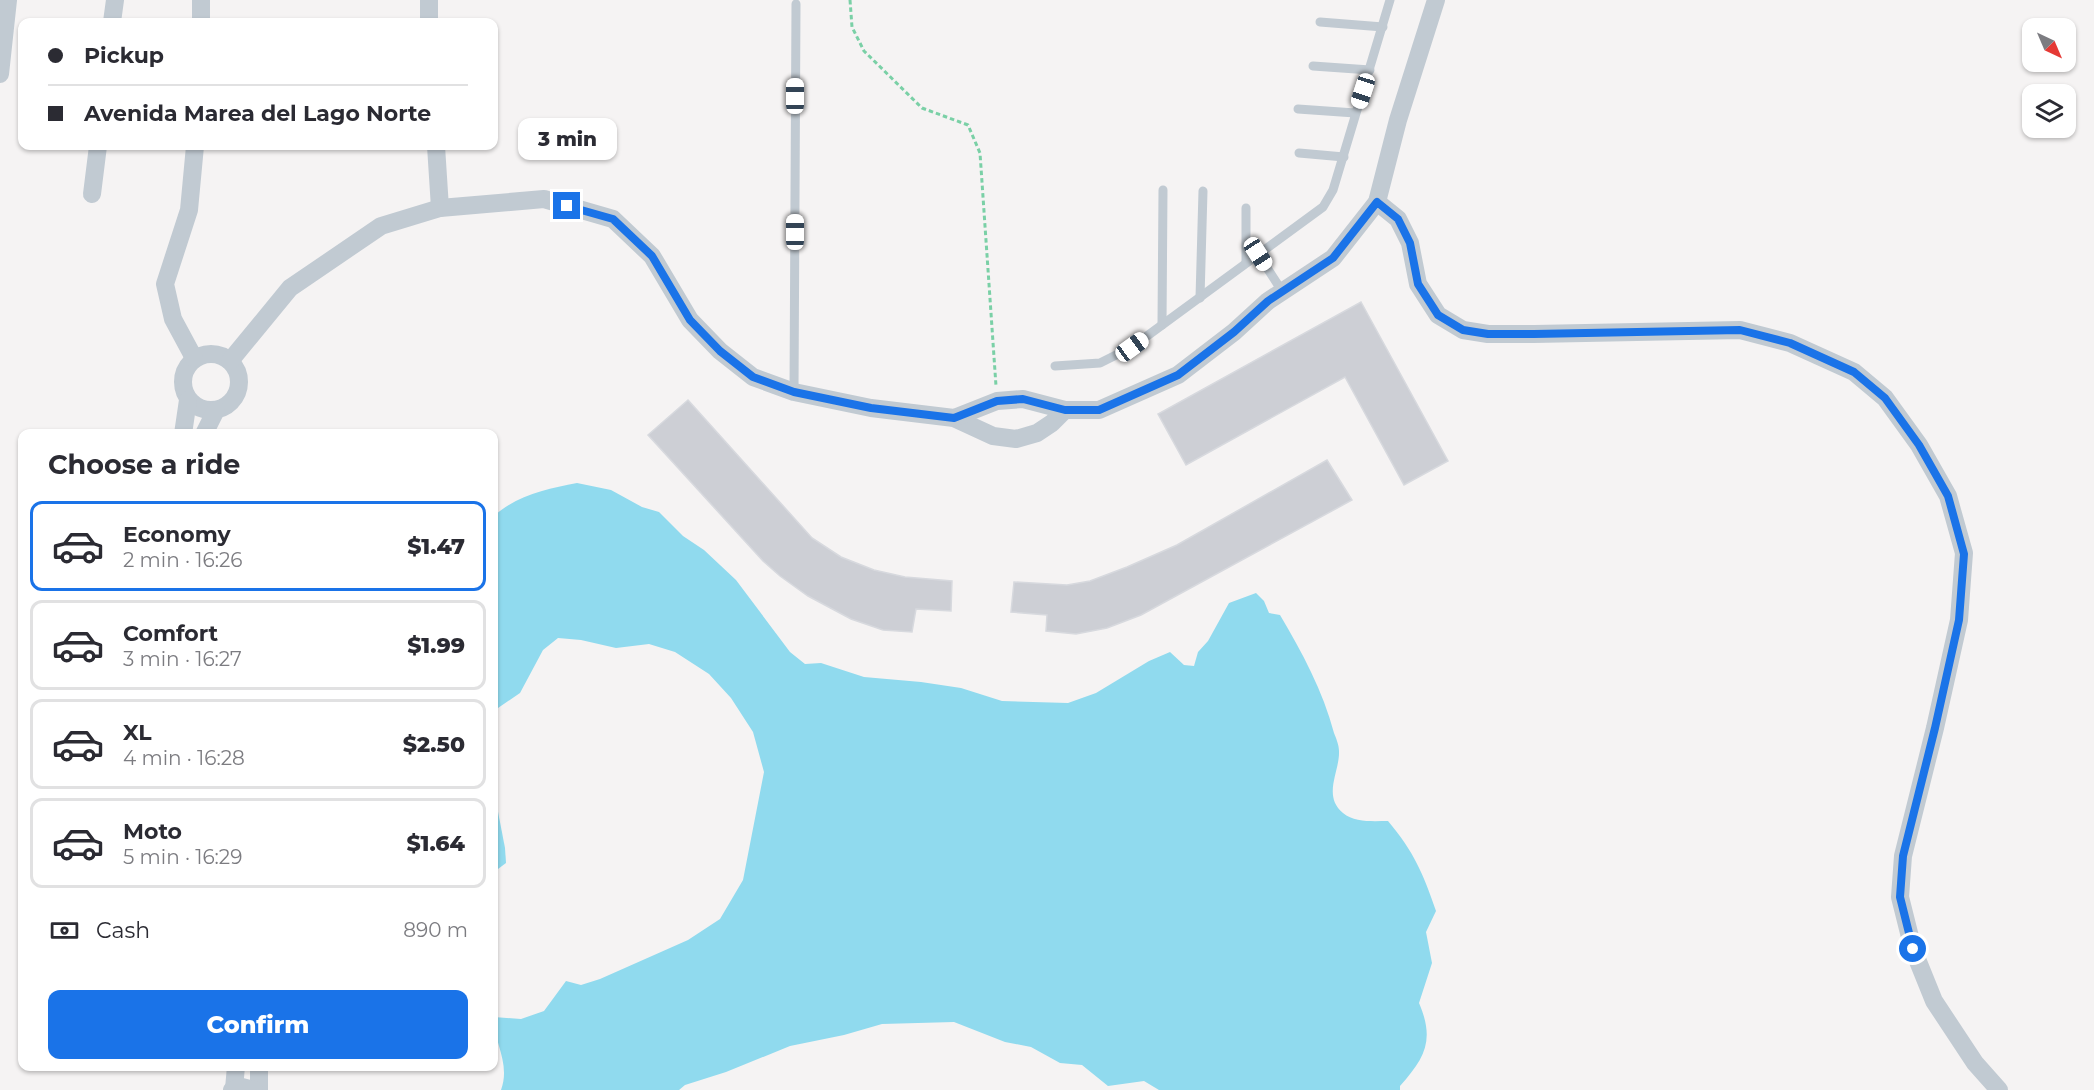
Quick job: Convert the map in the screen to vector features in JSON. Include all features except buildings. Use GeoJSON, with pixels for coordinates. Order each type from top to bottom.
{"type":"FeatureCollection","features":[{"type":"Feature","properties":{"kind":"street"},"geometry":{"type":"LineString","coordinates":[[0,74],[8,0]]}},
{"type":"Feature","properties":{"kind":"street"},"geometry":{"type":"LineString","coordinates":[[113,18],[115,0]]}},
{"type":"Feature","properties":{"kind":"street"},"geometry":{"type":"LineString","coordinates":[[201,0],[201,18]]}},
{"type":"Feature","properties":{"kind":"street"},"geometry":{"type":"LineString","coordinates":[[429,0],[429,18]]}},
{"type":"Feature","properties":{"kind":"street"},"geometry":{"type":"LineString","coordinates":[[954,418],[997,401],[1023,399],[1065,410],[1099,410],[1178,375],[1234,332],[1268,301],[1333,258],[1377,202],[1398,120],[1436,0]]}},
{"type":"Feature","properties":{"kind":"street"},"geometry":{"type":"LineString","coordinates":[[92,194],[98,150]]}},
{"type":"Feature","properties":{"kind":"street"},"geometry":{"type":"LineString","coordinates":[[195,150],[189,210],[165,284],[173,320],[195,358]]}},
{"type":"Feature","properties":{"kind":"street"},"geometry":{"type":"LineString","coordinates":[[436,150],[440,208]]}},
{"type":"Feature","properties":{"kind":"street"},"geometry":{"type":"LineString","coordinates":[[230,361],[290,288],[381,226],[440,208],[544,199],[613,219],[652,256],[690,320],[720,351],[753,377],[794,392],[871,408],[954,418],[993,436],[1016,439],[1037,433],[1065,410]]}},
{"type":"Feature","properties":{"kind":"street"},"geometry":{"type":"LineString","coordinates":[[1377,202],[1398,219],[1410,243],[1418,284],[1438,315],[1463,330],[1488,334],[1740,330],[1790,343],[1854,372],[1885,398],[1919,445],[1948,496],[1964,554],[1959,620],[1903,856],[1900,897],[1913,949],[1934,1001],[1975,1063],[1999,1090]]}},
{"type":"Feature","properties":{"kind":"street"},"geometry":{"type":"LineString","coordinates":[[184,429],[188,399],[182,382],[188,365],[203,354],[213,353],[222,355],[230,361],[239,376],[237,394],[232,401],[216,410],[206,429]]}},
{"type":"Feature","properties":{"kind":"street"},"geometry":{"type":"LineString","coordinates":[[188,399],[201,408],[216,410]]}},
{"type":"Feature","properties":{"kind":"street"},"geometry":{"type":"LineString","coordinates":[[235,1071],[232,1089],[242,1087],[254,1090]]}},
{"type":"Feature","properties":{"kind":"street"},"geometry":{"type":"LineString","coordinates":[[259,1071],[259,1090]]}},
{"type":"Feature","properties":{"kind":"lane"},"geometry":{"type":"LineString","coordinates":[[1055,366],[1100,363],[1132,347],[1323,207],[1333,190],[1344,157],[1355,113],[1390,0]]}},
{"type":"Feature","properties":{"kind":"lane"},"geometry":{"type":"LineString","coordinates":[[794,392],[796,4]]}},
{"type":"Feature","properties":{"kind":"lane"},"geometry":{"type":"LineString","coordinates":[[1320,22],[1383,27]]}},
{"type":"Feature","properties":{"kind":"lane"},"geometry":{"type":"LineString","coordinates":[[1313,66],[1370,70]]}},
{"type":"Feature","properties":{"kind":"lane"},"geometry":{"type":"LineString","coordinates":[[1298,109],[1355,113]]}},
{"type":"Feature","properties":{"kind":"lane"},"geometry":{"type":"LineString","coordinates":[[1299,153],[1344,157]]}},
{"type":"Feature","properties":{"kind":"lane"},"geometry":{"type":"LineString","coordinates":[[1162,325],[1163,190]]}},
{"type":"Feature","properties":{"kind":"lane"},"geometry":{"type":"LineString","coordinates":[[1200,298],[1203,191]]}},
{"type":"Feature","properties":{"kind":"lane"},"geometry":{"type":"LineString","coordinates":[[1246,208],[1246,262]]}},
{"type":"Feature","properties":{"kind":"lane"},"geometry":{"type":"LineString","coordinates":[[1258,254],[1282,291]]}},
{"type":"Feature","properties":{"kind":"path"},"geometry":{"type":"LineString","coordinates":[[850,0],[852,27],[864,51],[922,108],[968,125],[980,153],[997,401]]}},
{"type":"Feature","properties":{"kind":"water"},"geometry":{"type":"Polygon","coordinates":[[[577,483],[611,490],[642,507],[659,512],[683,536],[704,550],[736,580],[790,652],[805,664],[821,663],[864,677],[961,688],[1002,701],[1068,703],[1096,693],[1149,661],[1170,652],[1184,665],[1194,666],[1198,652],[1208,641],[1229,603],[1256,593],[1264,601],[1269,613],[1280,615],[1304,658],[1324,702],[1339,749],[1333,783],[1337,806],[1343,813],[1353,818],[1365,821],[1388,821],[1417,863],[1436,911],[1426,932],[1432,963],[1419,1003],[1426,1028],[1425,1048],[1416,1066],[1400,1086],[1400,1090],[1159,1090],[1144,1081],[1108,1086],[1082,1065],[1060,1063],[1031,1047],[1005,1042],[954,1022],[882,1024],[844,1035],[790,1046],[726,1072],[685,1085],[679,1090],[501,1090],[504,1071],[498,1043],[498,1017],[521,1019],[544,1011],[566,981],[581,985],[600,979],[688,940],[720,919],[743,880],[764,772],[753,732],[731,698],[709,674],[675,652],[649,644],[616,648],[581,640],[558,638],[543,650],[520,693],[498,708],[498,513],[522,498],[577,483]]]}},
{"type":"Feature","properties":{"kind":"water"},"geometry":{"type":"Polygon","coordinates":[[[498,812],[505,848],[506,863],[498,869],[498,812]]]}},
{"type":"Feature","properties":{"kind":"route"},"geometry":{"type":"LineString","coordinates":[[567,206],[613,219],[652,256],[690,320],[720,351],[753,377],[794,392],[871,408],[954,418],[997,401],[1023,399],[1065,410],[1099,410],[1178,375],[1234,332],[1268,301],[1333,258],[1377,202],[1398,219],[1410,243],[1418,284],[1438,315],[1463,330],[1488,334],[1534,334],[1740,330],[1790,343],[1854,372],[1885,398],[1919,445],[1948,496],[1964,554],[1959,620],[1903,856],[1900,897],[1913,949]]}}]}
